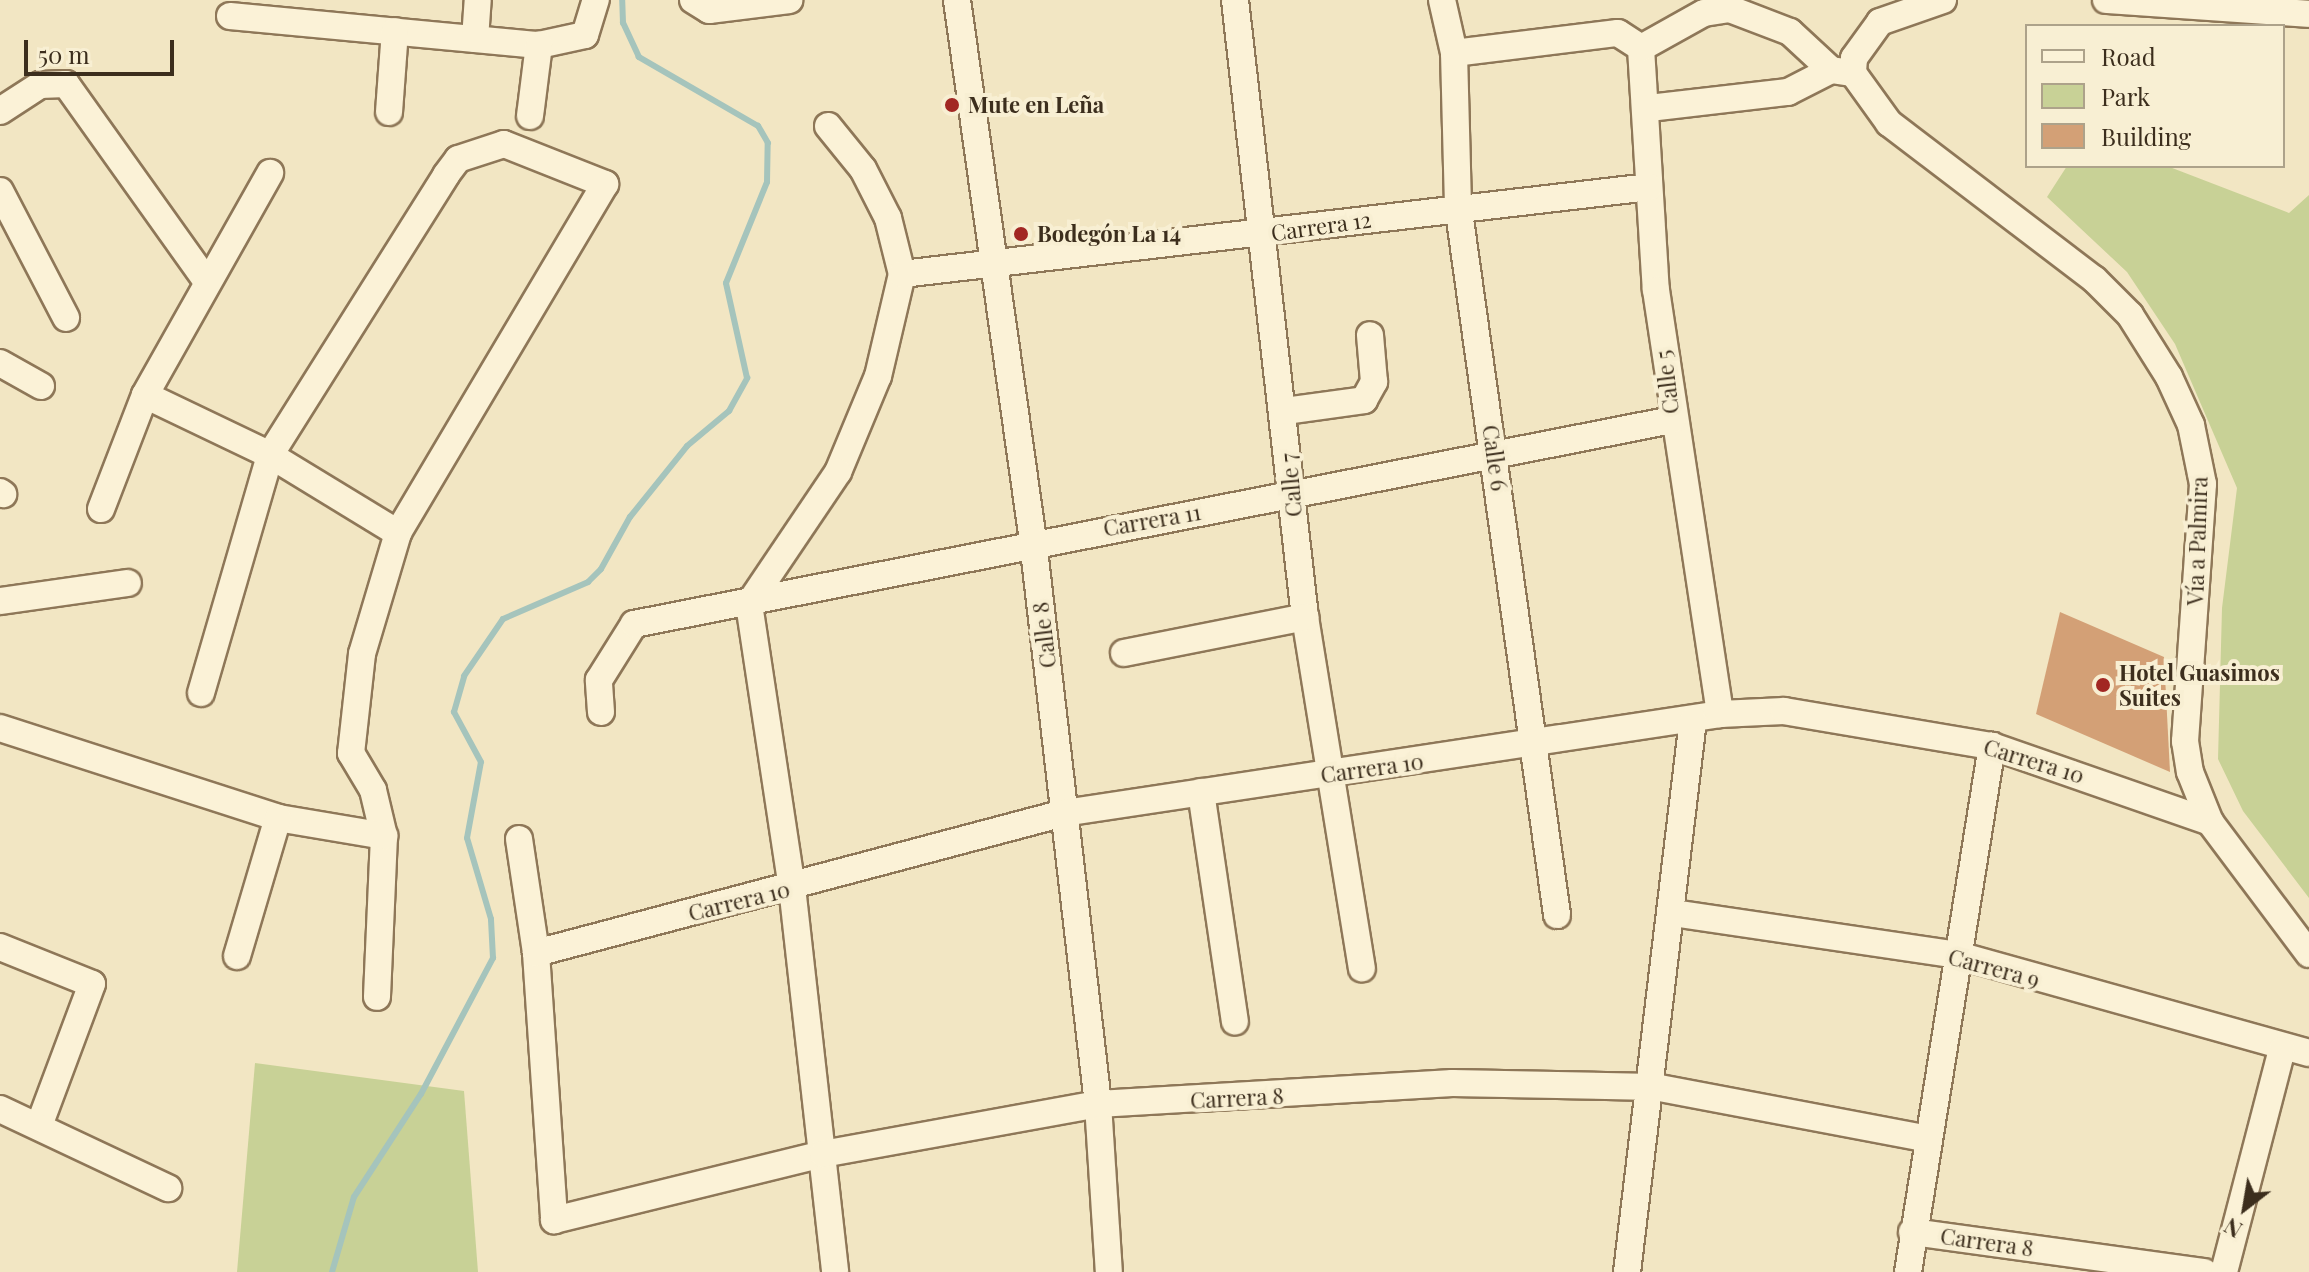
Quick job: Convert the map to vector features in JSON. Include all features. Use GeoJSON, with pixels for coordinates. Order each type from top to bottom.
{"type":"FeatureCollection","features":[{"type":"Feature","properties":{"kind":"street"},"geometry":{"type":"LineString","coordinates":[[475,39],[478,0]]}},
{"type":"Feature","properties":{"kind":"street"},"geometry":{"type":"LineString","coordinates":[[230,16],[539,45],[585,35],[596,0]]}},
{"type":"Feature","properties":{"kind":"street"},"geometry":{"type":"LineString","coordinates":[[701,5],[789,0]]}},
{"type":"Feature","properties":{"kind":"street","name":"Calle 8"},"geometry":{"type":"LineString","coordinates":[[957,0],[1033,541],[1098,1104],[1109,1272]]}},
{"type":"Feature","properties":{"kind":"street","name":"Calle 7"},"geometry":{"type":"LineString","coordinates":[[1235,0],[1285,411],[1305,617],[1362,968]]}},
{"type":"Feature","properties":{"kind":"street","name":"Calle 6"},"geometry":{"type":"LineString","coordinates":[[1442,0],[1454,53],[1458,205],[1536,745],[1557,915]]}},
{"type":"Feature","properties":{"kind":"street"},"geometry":{"type":"LineString","coordinates":[[1649,108],[1788,92],[1842,71],[1880,22],[1943,0]]}},
{"type":"Feature","properties":{"kind":"street"},"geometry":{"type":"LineString","coordinates":[[2106,0],[2309,14]]}},
{"type":"Feature","properties":{"kind":"street","name":"Vía a Palmira"},"geometry":{"type":"LineString","coordinates":[[1641,48],[1704,13],[1730,9],[1790,32],[1842,71],[1889,123],[2094,279],[2130,315],[2169,377],[2191,425],[2203,484],[2185,741],[2210,822],[2309,954]]}},
{"type":"Feature","properties":{"kind":"street"},"geometry":{"type":"LineString","coordinates":[[389,112],[395,31]]}},
{"type":"Feature","properties":{"kind":"street"},"geometry":{"type":"LineString","coordinates":[[1454,53],[1618,33],[1641,48]]}},
{"type":"Feature","properties":{"kind":"street"},"geometry":{"type":"LineString","coordinates":[[530,116],[539,45]]}},
{"type":"Feature","properties":{"kind":"street","name":"Calle 5"},"geometry":{"type":"LineString","coordinates":[[1641,48],[1649,108],[1649,187],[1672,420],[1720,714]]}},
{"type":"Feature","properties":{"kind":"street"},"geometry":{"type":"LineString","coordinates":[[0,111],[40,85],[66,84],[206,280]]}},
{"type":"Feature","properties":{"kind":"street"},"geometry":{"type":"LineString","coordinates":[[828,126],[863,169],[888,218],[902,274],[878,376],[838,472],[749,604],[792,887],[835,1272]]}},
{"type":"Feature","properties":{"kind":"street"},"geometry":{"type":"LineString","coordinates":[[201,693],[270,455],[458,159],[504,144],[605,184],[398,533],[362,654],[351,753],[373,790],[384,836],[377,997]]}},
{"type":"Feature","properties":{"kind":"street"},"geometry":{"type":"LineString","coordinates":[[101,509],[145,395],[206,280],[270,173]]}},
{"type":"Feature","properties":{"kind":"street","name":"Carrera 12"},"geometry":{"type":"LineString","coordinates":[[902,274],[992,260],[1263,234],[1458,205],[1649,187]]}},
{"type":"Feature","properties":{"kind":"street"},"geometry":{"type":"LineString","coordinates":[[0,191],[66,318]]}},
{"type":"Feature","properties":{"kind":"street"},"geometry":{"type":"LineString","coordinates":[[1285,411],[1364,400],[1374,382],[1370,335]]}},
{"type":"Feature","properties":{"kind":"street"},"geometry":{"type":"LineString","coordinates":[[0,363],[41,386]]}},
{"type":"Feature","properties":{"kind":"street"},"geometry":{"type":"LineString","coordinates":[[145,395],[270,455],[398,533]]}},
{"type":"Feature","properties":{"kind":"street","name":"Carrera 11"},"geometry":{"type":"LineString","coordinates":[[601,712],[599,680],[634,624],[749,604],[1033,541],[1291,497],[1672,420]]}},
{"type":"Feature","properties":{"kind":"street"},"geometry":{"type":"LineString","coordinates":[[0,601],[128,583]]}},
{"type":"Feature","properties":{"kind":"street"},"geometry":{"type":"LineString","coordinates":[[1124,653],[1305,617]]}},
{"type":"Feature","properties":{"kind":"street","name":"Carrera 10"},"geometry":{"type":"LineString","coordinates":[[536,953],[1064,813],[1536,745],[1720,714],[1784,711],[1992,746],[2210,822]]}},
{"type":"Feature","properties":{"kind":"street"},"geometry":{"type":"LineString","coordinates":[[1627,1272],[1654,1087],[1693,720]]}},
{"type":"Feature","properties":{"kind":"street"},"geometry":{"type":"LineString","coordinates":[[0,728],[278,818],[384,836]]}},
{"type":"Feature","properties":{"kind":"street"},"geometry":{"type":"LineString","coordinates":[[1908,1272],[1992,746]]}},
{"type":"Feature","properties":{"kind":"street"},"geometry":{"type":"LineString","coordinates":[[1201,792],[1235,1021]]}},
{"type":"Feature","properties":{"kind":"street"},"geometry":{"type":"LineString","coordinates":[[237,956],[278,818]]}},
{"type":"Feature","properties":{"kind":"street"},"geometry":{"type":"LineString","coordinates":[[519,839],[536,953]]}},
{"type":"Feature","properties":{"kind":"street","name":"Carrera 9"},"geometry":{"type":"LineString","coordinates":[[1673,913],[1958,955],[2282,1050],[2309,1053]]}},
{"type":"Feature","properties":{"kind":"street"},"geometry":{"type":"LineString","coordinates":[[0,947],[92,984],[39,1126]]}},
{"type":"Feature","properties":{"kind":"street","name":"Carrera 8"},"geometry":{"type":"LineString","coordinates":[[536,953],[554,1220],[823,1154],[1098,1104],[1452,1083],[1654,1087],[1928,1139]]}},
{"type":"Feature","properties":{"kind":"street"},"geometry":{"type":"LineString","coordinates":[[2224,1272],[2282,1050]]}},
{"type":"Feature","properties":{"kind":"street"},"geometry":{"type":"LineString","coordinates":[[0,1109],[168,1188]]}},
{"type":"Feature","properties":{"kind":"street","name":"Carrera 8"},"geometry":{"type":"LineString","coordinates":[[1912,1232],[2204,1272]]}},
{"type":"Feature","properties":{"kind":"green space"},"geometry":{"type":"Polygon","coordinates":[[[2066,168],[2172,168],[2289,213],[2309,195],[2309,898],[2243,811],[2218,759],[2222,608],[2237,488],[2175,344],[2127,272],[2047,197],[2066,168]]]}},
{"type":"Feature","properties":{"kind":"green space"},"geometry":{"type":"Polygon","coordinates":[[[255,1063],[464,1091],[478,1272],[237,1272],[255,1063]]]}},
{"type":"Feature","properties":{"kind":"building","name":"Hotel Guasimos Suites"},"geometry":{"type":"Polygon","coordinates":[[[2060,612],[2164,657],[2170,772],[2036,714],[2060,612]]]}},
{"type":"Feature","properties":{"kind":"waterway"},"geometry":{"type":"LineString","coordinates":[[332,1272],[354,1197],[421,1094],[493,958],[491,919],[467,838],[481,762],[454,712],[464,676],[503,619],[588,582],[601,569],[630,517],[687,446],[729,411],[747,378],[726,283],[767,182],[768,143],[758,126],[639,57],[623,23],[622,0]]}},
{"type":"Feature","properties":{"kind":"place","name":"Mute en Leña"},"geometry":{"type":"Point","coordinates":[952,105]}},
{"type":"Feature","properties":{"kind":"place","name":"Bodegón La 14"},"geometry":{"type":"Point","coordinates":[1021,234]}},
{"type":"Feature","properties":{"kind":"place","name":"Hotel Guasimos Suites"},"geometry":{"type":"Point","coordinates":[2103,685]}}]}
